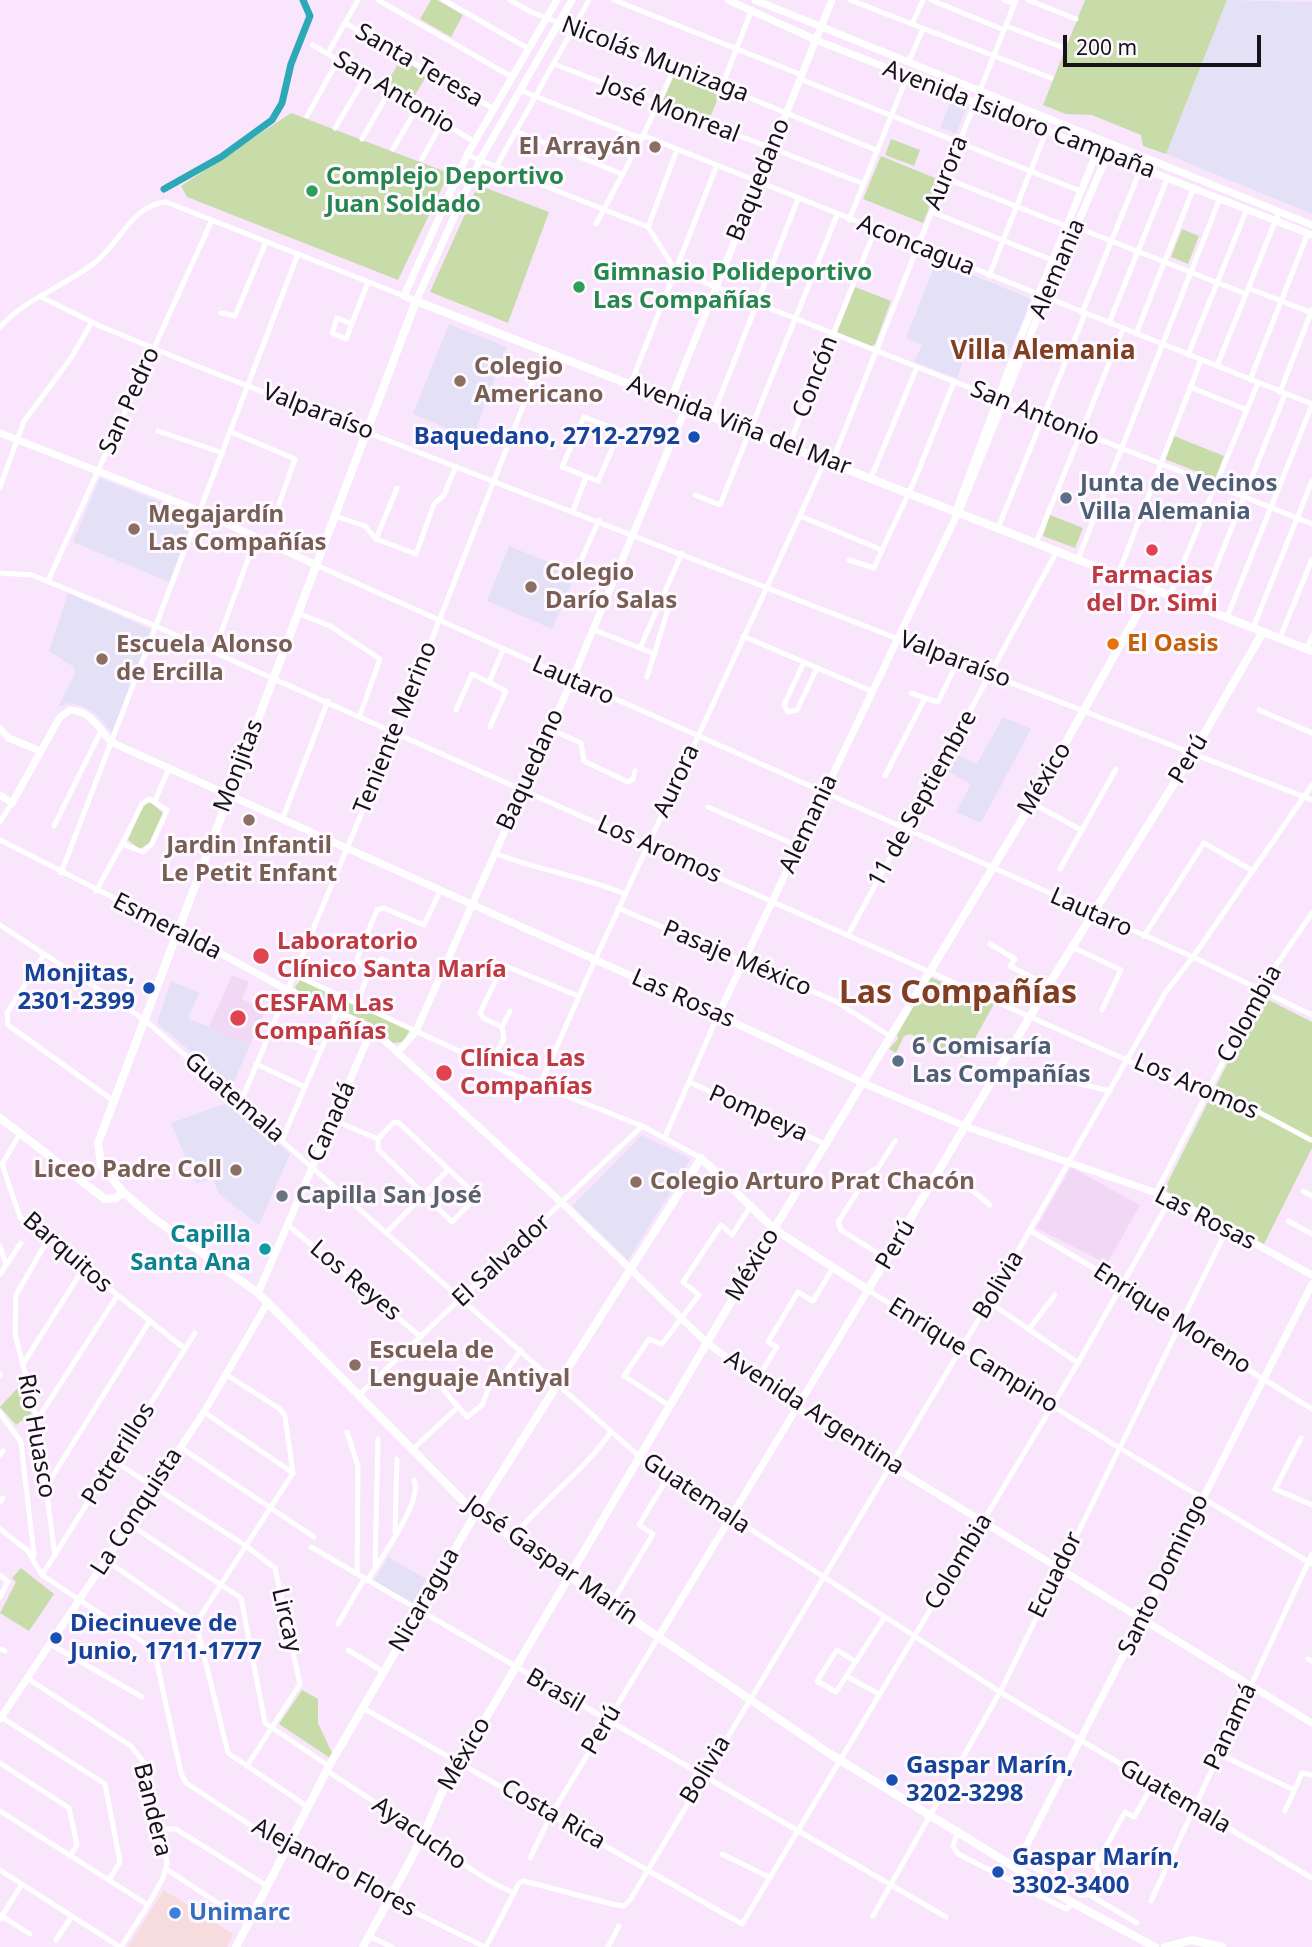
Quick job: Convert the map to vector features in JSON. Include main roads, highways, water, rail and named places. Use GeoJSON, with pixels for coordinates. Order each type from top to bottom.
{"type":"FeatureCollection","features":[{"type":"Feature","properties":{"kind":"main road","name":"Avenida Viña del Mar"},"geometry":{"type":"LineString","coordinates":[[416,301],[1309,650]]}},
{"type":"Feature","properties":{"kind":"main road","name":"Monjitas"},"geometry":{"type":"LineString","coordinates":[[152,1217],[124,1192],[101,1165],[98,1143],[416,301]]}},
{"type":"Feature","properties":{"kind":"main road","name":"México"},"geometry":{"type":"LineString","coordinates":[[363,1947],[388,1897],[425,1836],[441,1794],[774,1228],[827,1145],[1032,803],[1152,588]]}},
{"type":"Feature","properties":{"kind":"main road","name":"Perú"},"geometry":{"type":"LineString","coordinates":[[868,1290],[967,1127],[1048,986],[1193,753],[1263,632]]}},
{"type":"Feature","properties":{"kind":"main road"},"geometry":{"type":"LineString","coordinates":[[0,1118],[105,1199],[116,1198],[124,1192]]}},
{"type":"Feature","properties":{"kind":"main road","name":"Enrique Campino"},"geometry":{"type":"LineString","coordinates":[[701,1158],[774,1228],[868,1290]]}},
{"type":"Feature","properties":{"kind":"main road","name":"Nicaragua"},"geometry":{"type":"LineString","coordinates":[[238,1946],[328,1768],[475,1513],[701,1158]]}},
{"type":"Feature","properties":{"kind":"main road","name":"José Gaspar Marín"},"geometry":{"type":"LineString","coordinates":[[152,1217],[268,1302],[475,1513],[514,1536],[838,1760],[1018,1863],[1073,1903],[1155,1947]]}},
{"type":"Feature","properties":{"kind":"main road"},"geometry":{"type":"LineString","coordinates":[[1168,1947],[1180,1941],[1198,1940],[1222,1947]]}},
{"type":"Feature","properties":{"kind":"waterway"},"geometry":{"type":"LineString","coordinates":[[164,189],[221,157],[272,120],[282,103],[291,64],[310,16],[303,0]]}},
{"type":"Feature","properties":{"kind":"place","name":"El Arrayán"},"geometry":{"type":"Point","coordinates":[655,147]}},
{"type":"Feature","properties":{"kind":"place","name":"Complejo Deportivo Juan Soldado"},"geometry":{"type":"Point","coordinates":[312,191]}},
{"type":"Feature","properties":{"kind":"place","name":"Gimnasio Polideportivo Las Compañías"},"geometry":{"type":"Point","coordinates":[579,287]}},
{"type":"Feature","properties":{"kind":"place","name":"Colegio Americano"},"geometry":{"type":"Point","coordinates":[460,381]}},
{"type":"Feature","properties":{"kind":"place","name":"Baquedano, 2712-2792"},"geometry":{"type":"Point","coordinates":[694,437]}},
{"type":"Feature","properties":{"kind":"place","name":"Junta de Vecinos Villa Alemania"},"geometry":{"type":"Point","coordinates":[1066,498]}},
{"type":"Feature","properties":{"kind":"place","name":"Megajardín Las Compañías"},"geometry":{"type":"Point","coordinates":[134,529]}},
{"type":"Feature","properties":{"kind":"place","name":"Farmacias del Dr. Simi"},"geometry":{"type":"Point","coordinates":[1152,550]}},
{"type":"Feature","properties":{"kind":"place","name":"Colegio Darío Salas"},"geometry":{"type":"Point","coordinates":[531,587]}},
{"type":"Feature","properties":{"kind":"place","name":"El Oasis"},"geometry":{"type":"Point","coordinates":[1113,644]}},
{"type":"Feature","properties":{"kind":"place","name":"Escuela Alonso de Ercilla"},"geometry":{"type":"Point","coordinates":[102,659]}},
{"type":"Feature","properties":{"kind":"place","name":"Jardin Infantil Le Petit Enfant"},"geometry":{"type":"Point","coordinates":[249,820]}},
{"type":"Feature","properties":{"kind":"place","name":"Laboratorio Clínico Santa María"},"geometry":{"type":"Point","coordinates":[261,956]}},
{"type":"Feature","properties":{"kind":"place","name":"Monjitas, 2301-2399"},"geometry":{"type":"Point","coordinates":[149,988]}},
{"type":"Feature","properties":{"kind":"place","name":"CESFAM Las Compañías"},"geometry":{"type":"Point","coordinates":[238,1018]}},
{"type":"Feature","properties":{"kind":"place","name":"6 Comisaría Las Compañías"},"geometry":{"type":"Point","coordinates":[898,1061]}},
{"type":"Feature","properties":{"kind":"place","name":"Clínica Las Compañías"},"geometry":{"type":"Point","coordinates":[444,1073]}},
{"type":"Feature","properties":{"kind":"place","name":"Liceo Padre Coll"},"geometry":{"type":"Point","coordinates":[236,1170]}},
{"type":"Feature","properties":{"kind":"place","name":"Colegio Arturo Prat Chacón"},"geometry":{"type":"Point","coordinates":[636,1182]}},
{"type":"Feature","properties":{"kind":"place","name":"Capilla San José"},"geometry":{"type":"Point","coordinates":[282,1196]}},
{"type":"Feature","properties":{"kind":"place","name":"Capilla Santa Ana"},"geometry":{"type":"Point","coordinates":[265,1249]}},
{"type":"Feature","properties":{"kind":"place","name":"Escuela de Lenguaje Antiyal"},"geometry":{"type":"Point","coordinates":[355,1365]}},
{"type":"Feature","properties":{"kind":"place","name":"Diecinueve de Junio, 1711-1777"},"geometry":{"type":"Point","coordinates":[56,1638]}},
{"type":"Feature","properties":{"kind":"place","name":"Gaspar Marín, 3202-3298"},"geometry":{"type":"Point","coordinates":[892,1780]}},
{"type":"Feature","properties":{"kind":"place","name":"Gaspar Marín, 3302-3400"},"geometry":{"type":"Point","coordinates":[998,1872]}},
{"type":"Feature","properties":{"kind":"place","name":"Unimarc"},"geometry":{"type":"Point","coordinates":[175,1913]}},
{"type":"Feature","properties":{"kind":"district","name":"Villa Alemania"},"geometry":{"type":"Point","coordinates":[1043,352]}},
{"type":"Feature","properties":{"kind":"district","name":"Las Compañías"},"geometry":{"type":"Point","coordinates":[958,994]}}]}
